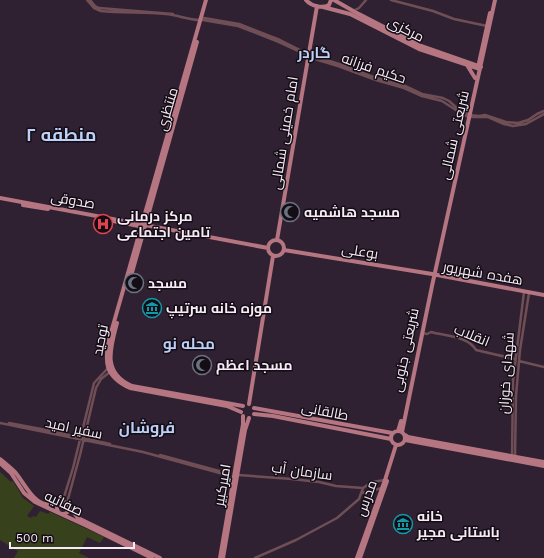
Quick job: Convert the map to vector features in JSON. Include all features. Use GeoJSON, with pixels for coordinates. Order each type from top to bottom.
{"type":"FeatureCollection","features":[{"type":"Feature","properties":{"kind":"main road","name":"منتظری"},"geometry":{"type":"LineString","coordinates":[[144,226],[145,216],[208,0]]}},
{"type":"Feature","properties":{"kind":"main road","name":"مرکزی"},"geometry":{"type":"LineString","coordinates":[[306,0],[309,4],[350,14],[368,21]]}},
{"type":"Feature","properties":{"kind":"main road"},"geometry":{"type":"LineString","coordinates":[[323,7],[329,5],[330,0]]}},
{"type":"Feature","properties":{"kind":"main road","name":"شریعتی شمالی"},"geometry":{"type":"LineString","coordinates":[[432,273],[469,116],[480,57],[494,0]]}},
{"type":"Feature","properties":{"kind":"main road","name":"شریعتی شمالی"},"geometry":{"type":"LineString","coordinates":[[432,273],[436,266],[494,0]]}},
{"type":"Feature","properties":{"kind":"main road","name":"مرکزی"},"geometry":{"type":"LineString","coordinates":[[336,1],[368,21],[419,49],[468,63],[479,68]]}},
{"type":"Feature","properties":{"kind":"main road"},"geometry":{"type":"LineString","coordinates":[[336,1],[334,6],[336,11]]}},
{"type":"Feature","properties":{"kind":"main road","name":"امام خمینی شمالی"},"geometry":{"type":"LineString","coordinates":[[278,240],[317,6]]}},
{"type":"Feature","properties":{"kind":"main road"},"geometry":{"type":"LineString","coordinates":[[476,78],[468,63],[480,57]]}},
{"type":"Feature","properties":{"kind":"main road","name":"منتظری"},"geometry":{"type":"LineString","coordinates":[[144,226],[173,121]]}},
{"type":"Feature","properties":{"kind":"main road","name":"صدوقی"},"geometry":{"type":"LineString","coordinates":[[0,199],[268,248]]}},
{"type":"Feature","properties":{"kind":"main road"},"geometry":{"type":"LineString","coordinates":[[140,234],[136,224],[145,216]]}},
{"type":"Feature","properties":{"kind":"main road","name":"توحید"},"geometry":{"type":"LineString","coordinates":[[144,226],[140,234],[111,348],[111,364],[114,372],[120,379],[132,386],[240,410]]}},
{"type":"Feature","properties":{"kind":"main road","name":"توحید"},"geometry":{"type":"LineString","coordinates":[[144,226],[106,354],[108,368],[115,379],[123,385],[136,390],[171,395]]}},
{"type":"Feature","properties":{"kind":"main road"},"geometry":{"type":"LineString","coordinates":[[278,240],[282,243],[284,250],[279,256],[273,256],[269,252],[268,248],[271,241],[278,240]]}},
{"type":"Feature","properties":{"kind":"main road","name":"بوعلی"},"geometry":{"type":"LineString","coordinates":[[284,250],[432,273]]}},
{"type":"Feature","properties":{"kind":"main road"},"geometry":{"type":"LineString","coordinates":[[240,410],[249,404],[273,256]]}},
{"type":"Feature","properties":{"kind":"main road"},"geometry":{"type":"LineString","coordinates":[[433,281],[441,276],[436,266]]}},
{"type":"Feature","properties":{"kind":"main road","name":"هفده شهریور"},"geometry":{"type":"LineString","coordinates":[[432,273],[526,292],[544,294]]}},
{"type":"Feature","properties":{"kind":"main road","name":"شریعتی جنوبی"},"geometry":{"type":"LineString","coordinates":[[404,436],[422,333],[433,281],[432,273]]}},
{"type":"Feature","properties":{"kind":"main road","name":"شریعتی جنوبی"},"geometry":{"type":"LineString","coordinates":[[404,436],[401,421],[432,273]]}},
{"type":"Feature","properties":{"kind":"main road","name":"هفده شهریور"},"geometry":{"type":"LineString","coordinates":[[441,276],[544,294]]}},
{"type":"Feature","properties":{"kind":"main road","name":"طالقانی"},"geometry":{"type":"LineString","coordinates":[[249,404],[257,412],[391,439]]}},
{"type":"Feature","properties":{"kind":"main road","name":"امیرکبیر"},"geometry":{"type":"LineString","coordinates":[[220,558],[225,541],[247,420],[240,410]]}},
{"type":"Feature","properties":{"kind":"main road"},"geometry":{"type":"LineString","coordinates":[[247,420],[257,412]]}},
{"type":"Feature","properties":{"kind":"main road","name":"طالقانی"},"geometry":{"type":"LineString","coordinates":[[257,412],[392,434]]}},
{"type":"Feature","properties":{"kind":"main road"},"geometry":{"type":"LineString","coordinates":[[404,436],[402,444],[397,445],[392,443],[392,434],[404,436],[503,454],[513,458],[544,462]]}},
{"type":"Feature","properties":{"kind":"main road"},"geometry":{"type":"LineString","coordinates":[[404,436],[513,458],[544,466]]}},
{"type":"Feature","properties":{"kind":"main road","name":"مدرس"},"geometry":{"type":"LineString","coordinates":[[360,558],[397,445]]}},
{"type":"Feature","properties":{"kind":"main road","name":"مدرس"},"geometry":{"type":"LineString","coordinates":[[357,558],[383,496],[397,445]]}},
{"type":"Feature","properties":{"kind":"main road","name":"صفائیه"},"geometry":{"type":"LineString","coordinates":[[0,459],[14,471],[28,491],[37,500],[49,505],[60,502]]}},
{"type":"Feature","properties":{"kind":"main road","name":"صفائیه"},"geometry":{"type":"LineString","coordinates":[[0,463],[11,473],[24,493],[40,505],[88,526],[152,558]]}},
{"type":"Feature","properties":{"kind":"main road","name":"امیرکبیر"},"geometry":{"type":"LineString","coordinates":[[223,558],[236,475]]}},
{"type":"Feature","properties":{"kind":"main road"},"geometry":{"type":"LineString","coordinates":[[60,502],[66,503],[69,506],[69,510],[66,514],[60,514],[56,507],[60,502]]}},
{"type":"Feature","properties":{"kind":"main road","name":"صفائیه"},"geometry":{"type":"LineString","coordinates":[[69,506],[78,518],[160,558]]}},
{"type":"Feature","properties":{"kind":"street"},"geometry":{"type":"LineString","coordinates":[[87,0],[94,8],[100,11],[166,14],[192,20]]}},
{"type":"Feature","properties":{"kind":"street"},"geometry":{"type":"LineString","coordinates":[[90,0],[99,8],[170,13],[192,20]]}},
{"type":"Feature","properties":{"kind":"street"},"geometry":{"type":"LineString","coordinates":[[353,11],[359,8],[366,0]]}},
{"type":"Feature","properties":{"kind":"street"},"geometry":{"type":"LineString","coordinates":[[391,0],[437,12],[454,19],[487,26]]}},
{"type":"Feature","properties":{"kind":"street"},"geometry":{"type":"LineString","coordinates":[[358,14],[359,8]]}},
{"type":"Feature","properties":{"kind":"street","name":"حکیم فرزانه"},"geometry":{"type":"LineString","coordinates":[[192,20],[202,20],[238,26],[308,55],[392,84],[405,86],[422,94],[443,98],[469,116]]}},
{"type":"Feature","properties":{"kind":"street"},"geometry":{"type":"LineString","coordinates":[[469,116],[488,117],[513,126],[526,124],[544,113]]}},
{"type":"Feature","properties":{"kind":"street","name":"شهدای خوزان"},"geometry":{"type":"LineString","coordinates":[[513,458],[517,360],[526,292]]}},
{"type":"Feature","properties":{"kind":"street","name":"شهدای خوزان"},"geometry":{"type":"LineString","coordinates":[[525,299],[526,292]]}},
{"type":"Feature","properties":{"kind":"street","name":"انقلاب"},"geometry":{"type":"LineString","coordinates":[[422,333],[427,334],[431,332],[458,338],[473,344],[476,350],[544,367]]}},
{"type":"Feature","properties":{"kind":"street"},"geometry":{"type":"LineString","coordinates":[[69,506],[66,498],[96,388],[108,368]]}},
{"type":"Feature","properties":{"kind":"street"},"geometry":{"type":"LineString","coordinates":[[103,375],[108,368]]}},
{"type":"Feature","properties":{"kind":"street"},"geometry":{"type":"LineString","coordinates":[[103,375],[110,376],[115,379]]}},
{"type":"Feature","properties":{"kind":"street","name":"سفیر امید"},"geometry":{"type":"LineString","coordinates":[[0,423],[41,429],[148,452],[236,475]]}},
{"type":"Feature","properties":{"kind":"street"},"geometry":{"type":"LineString","coordinates":[[73,437],[80,445]]}},
{"type":"Feature","properties":{"kind":"street","name":"سفیر امید"},"geometry":{"type":"LineString","coordinates":[[82,439],[221,473],[227,475],[234,481]]}},
{"type":"Feature","properties":{"kind":"street"},"geometry":{"type":"LineString","coordinates":[[80,445],[88,441]]}},
{"type":"Feature","properties":{"kind":"street"},"geometry":{"type":"LineString","coordinates":[[503,454],[514,449]]}},
{"type":"Feature","properties":{"kind":"street","name":"سازمان آب"},"geometry":{"type":"LineString","coordinates":[[236,475],[292,479],[320,482],[336,486],[363,488]]}},
{"type":"Feature","properties":{"kind":"street"},"geometry":{"type":"LineString","coordinates":[[254,558],[296,540],[337,518],[359,499],[363,488],[372,482],[385,480]]}},
{"type":"Feature","properties":{"kind":"street"},"geometry":{"type":"LineString","coordinates":[[362,493],[382,488]]}},
{"type":"Feature","properties":{"kind":"street"},"geometry":{"type":"LineString","coordinates":[[60,502],[66,498]]}},
{"type":"Feature","properties":{"kind":"green space"},"geometry":{"type":"Polygon","coordinates":[[[0,472],[11,482],[13,481],[23,498],[34,506],[27,516],[31,518],[33,516],[36,517],[40,511],[48,514],[50,512],[104,537],[100,543],[87,537],[79,553],[89,558],[14,558],[18,551],[0,540],[0,472]]]}},
{"type":"Feature","properties":{"kind":"place","name":"مسجد هاشمیه"},"geometry":{"type":"Point","coordinates":[290,212]}},
{"type":"Feature","properties":{"kind":"place","name":"مرکز درمانی تامین اجتماعی"},"geometry":{"type":"Point","coordinates":[103,224]}},
{"type":"Feature","properties":{"kind":"place","name":"مسجد"},"geometry":{"type":"Point","coordinates":[134,283]}},
{"type":"Feature","properties":{"kind":"place","name":"موزه خانه سرتیپ"},"geometry":{"type":"Point","coordinates":[152,308]}},
{"type":"Feature","properties":{"kind":"place","name":"مسجد اعظم"},"geometry":{"type":"Point","coordinates":[202,365]}},
{"type":"Feature","properties":{"kind":"place","name":"خانه باستانی مجیر"},"geometry":{"type":"Point","coordinates":[403,524]}},
{"type":"Feature","properties":{"kind":"district","name":"گاردر"},"geometry":{"type":"Point","coordinates":[314,53]}},
{"type":"Feature","properties":{"kind":"district","name":"منطقه ۲"},"geometry":{"type":"Point","coordinates":[61,135]}},
{"type":"Feature","properties":{"kind":"district","name":"محله نو"},"geometry":{"type":"Point","coordinates":[189,344]}},
{"type":"Feature","properties":{"kind":"district","name":"فروشان"},"geometry":{"type":"Point","coordinates":[147,427]}}]}
